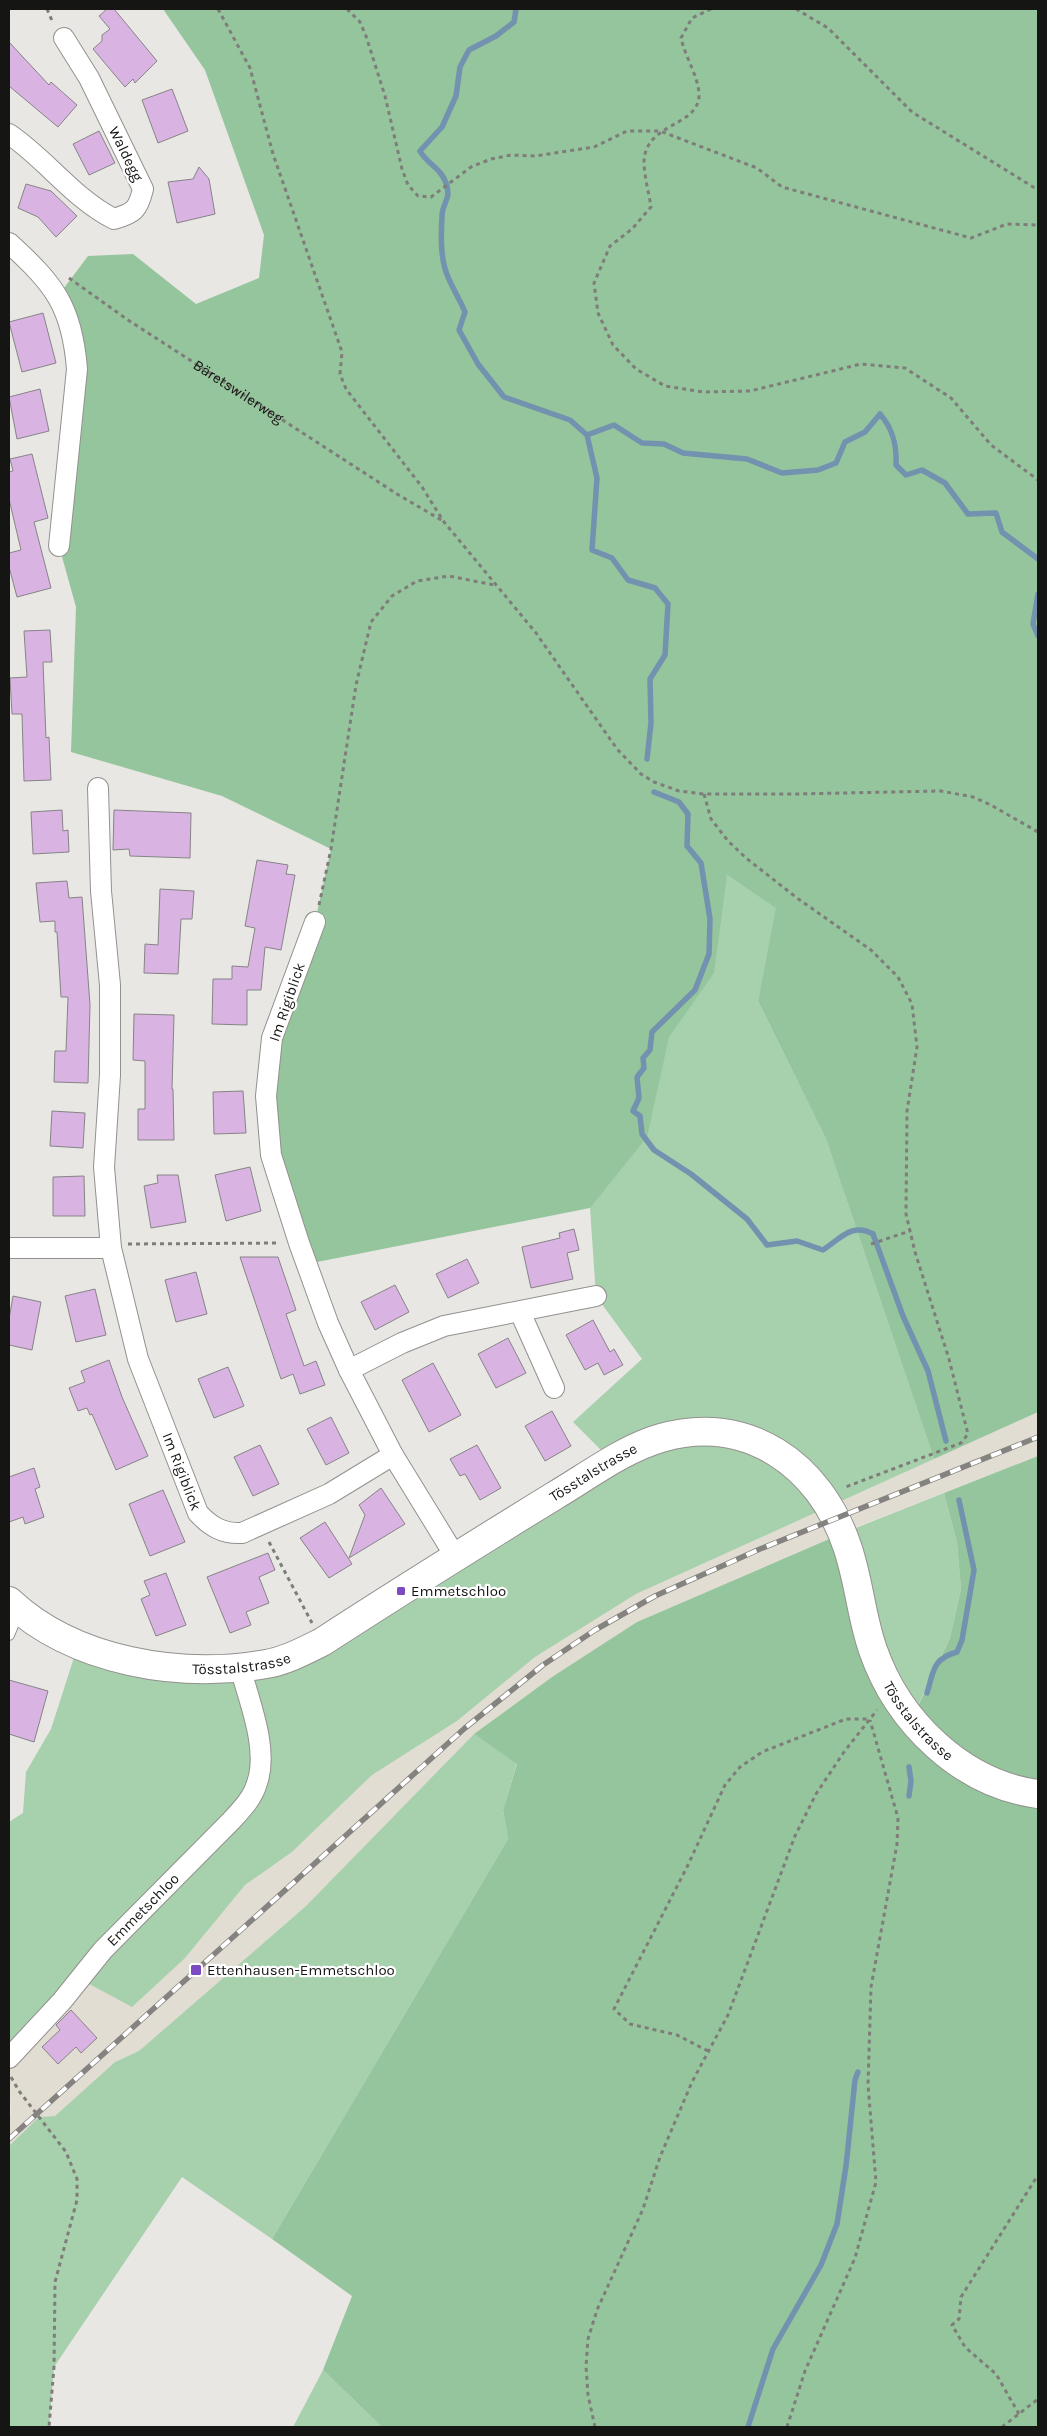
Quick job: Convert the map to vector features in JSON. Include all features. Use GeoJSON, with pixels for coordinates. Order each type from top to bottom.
{"type":"FeatureCollection","features":[{"type":"Feature","properties":{"kind":"main road","name":"Tösstalstrasse"},"geometry":{"type":"LineString","coordinates":[[14,1606],[47,1629],[78,1645],[117,1657],[184,1668],[266,1664],[322,1642],[455,1556],[628,1452],[660,1438],[691,1432],[726,1434],[761,1443],[775,1450],[801,1470],[824,1496],[831,1507],[848,1546],[873,1650],[895,1695],[912,1720],[942,1750],[974,1772],[1000,1784],[1038,1794]]}},
{"type":"Feature","properties":{"kind":"street","name":"Waldegg"},"geometry":{"type":"LineString","coordinates":[[9,134],[50,166],[95,210],[114,219],[130,214],[140,204],[143,189],[89,78],[64,38]]}},
{"type":"Feature","properties":{"kind":"street"},"geometry":{"type":"LineString","coordinates":[[9,243],[49,282],[68,316],[75,342],[77,369],[60,546]]}},
{"type":"Feature","properties":{"kind":"street","name":"Im Rigiblick"},"geometry":{"type":"LineString","coordinates":[[98,788],[101,891],[110,985],[110,1075],[104,1167],[111,1248],[138,1359],[198,1513],[208,1524],[230,1534],[242,1533],[329,1494],[393,1455]]}},
{"type":"Feature","properties":{"kind":"street","name":"Im Rigiblick"},"geometry":{"type":"LineString","coordinates":[[315,922],[272,1038],[266,1096],[270,1155],[299,1244],[328,1323],[349,1370],[393,1455],[455,1556]]}},
{"type":"Feature","properties":{"kind":"street"},"geometry":{"type":"LineString","coordinates":[[9,1248],[111,1248]]}},
{"type":"Feature","properties":{"kind":"street"},"geometry":{"type":"LineString","coordinates":[[349,1370],[402,1343],[444,1326],[596,1296]]}},
{"type":"Feature","properties":{"kind":"street"},"geometry":{"type":"LineString","coordinates":[[520,1312],[554,1388]]}},
{"type":"Feature","properties":{"kind":"street","name":"Emmetschloo"},"geometry":{"type":"LineString","coordinates":[[9,2058],[62,2001],[103,1950],[231,1821],[247,1802],[257,1784],[261,1765],[260,1745],[240,1666]]}},
{"type":"Feature","properties":{"kind":"lane"},"geometry":{"type":"LineString","coordinates":[[9,1635],[14,1606]]}},
{"type":"Feature","properties":{"kind":"path"},"geometry":{"type":"LineString","coordinates":[[218,9],[250,68],[273,154],[342,352],[340,374],[346,389],[422,487],[444,522],[494,585],[536,633],[632,766],[641,774],[666,787],[704,794],[941,791],[973,797],[1038,832]]}},
{"type":"Feature","properties":{"kind":"path"},"geometry":{"type":"LineString","coordinates":[[347,9],[360,22],[366,36],[385,96],[402,169],[408,185],[418,196],[431,197],[451,180],[471,167],[491,159],[511,155],[557,153],[594,147],[627,131],[660,131],[757,168],[782,187],[972,238],[1007,224],[1038,225]]}},
{"type":"Feature","properties":{"kind":"path"},"geometry":{"type":"LineString","coordinates":[[710,9],[692,18],[681,38],[685,55],[699,84],[699,99],[691,113],[660,131],[649,142],[644,161],[651,207],[632,229],[610,246],[594,283],[598,313],[613,344],[636,369],[665,386],[703,392],[750,391],[825,371],[861,364],[905,368],[951,398],[991,445],[1038,480]]}},
{"type":"Feature","properties":{"kind":"path"},"geometry":{"type":"LineString","coordinates":[[796,9],[828,28],[912,112],[1038,190]]}},
{"type":"Feature","properties":{"kind":"path","name":"Bäretswilerweg"},"geometry":{"type":"LineString","coordinates":[[32,264],[61,272],[128,320],[397,494],[444,522]]}},
{"type":"Feature","properties":{"kind":"path"},"geometry":{"type":"LineString","coordinates":[[315,922],[331,849],[356,685],[371,622],[392,596],[417,581],[449,576],[494,585]]}},
{"type":"Feature","properties":{"kind":"path"},"geometry":{"type":"LineString","coordinates":[[704,794],[711,819],[728,841],[746,858],[797,898],[871,950],[898,977],[912,1004],[917,1047],[907,1111],[906,1214],[968,1434],[961,1444],[824,1496]]}},
{"type":"Feature","properties":{"kind":"path"},"geometry":{"type":"LineString","coordinates":[[871,1244],[910,1231]]}},
{"type":"Feature","properties":{"kind":"path"},"geometry":{"type":"LineString","coordinates":[[111,1248],[124,1244],[299,1244]]}},
{"type":"Feature","properties":{"kind":"path"},"geometry":{"type":"LineString","coordinates":[[261,1526],[322,1642]]}},
{"type":"Feature","properties":{"kind":"path"},"geometry":{"type":"LineString","coordinates":[[708,2051],[677,2035],[630,2024],[614,2009],[687,1867],[725,1785],[740,1767],[762,1752],[846,1719],[870,1719]]}},
{"type":"Feature","properties":{"kind":"path"},"geometry":{"type":"LineString","coordinates":[[595,2427],[588,2394],[586,2366],[588,2339],[597,2310],[643,2209],[660,2156],[692,2082],[728,2015],[795,1836],[816,1794],[844,1752],[870,1719]]}},
{"type":"Feature","properties":{"kind":"path"},"geometry":{"type":"LineString","coordinates":[[787,2427],[805,2371],[836,2305],[862,2239],[876,2182],[868,2085],[872,1987],[897,1844],[898,1818],[870,1719]]}},
{"type":"Feature","properties":{"kind":"path"},"geometry":{"type":"LineString","coordinates":[[9,2069],[19,2091],[66,2152],[77,2179],[77,2200],[55,2282],[54,2361],[49,2427]]}},
{"type":"Feature","properties":{"kind":"path"},"geometry":{"type":"LineString","coordinates":[[1019,2414],[996,2374],[965,2347],[952,2325],[959,2318],[961,2297],[1038,2174]]}},
{"type":"Feature","properties":{"kind":"path"},"geometry":{"type":"LineString","coordinates":[[1002,2427],[1038,2399]]}},
{"type":"Feature","properties":{"kind":"shaded area"},"geometry":{"type":"Polygon","coordinates":[[[1038,1412],[1038,1456],[856,1527],[637,1622],[552,1677],[474,1734],[306,1906],[139,2051],[115,2062],[55,2116],[39,2117],[9,2146],[9,2117],[11,2115],[9,2058],[80,1979],[185,1958],[245,1885],[292,1852],[372,1775],[457,1721],[535,1657],[636,1594],[1038,1412]]]}},
{"type":"Feature","properties":{"kind":"green space"},"geometry":{"type":"Polygon","coordinates":[[[163,9],[1038,9],[1038,1412],[934,1459],[826,1139],[758,1001],[776,908],[727,875],[714,973],[669,1037],[647,1137],[590,1208],[307,1264],[271,1155],[272,1038],[315,922],[331,849],[222,796],[71,752],[76,607],[59,546],[77,369],[58,296],[88,256],[133,254],[196,304],[259,278],[264,235],[205,70],[163,9]]]}},
{"type":"Feature","properties":{"kind":"green space"},"geometry":{"type":"Polygon","coordinates":[[[727,875],[777,908],[758,1001],[826,1139],[934,1459],[636,1594],[535,1657],[457,1721],[372,1775],[292,1852],[245,1885],[185,1958],[132,2007],[80,1979],[9,2058],[9,1822],[23,1813],[26,1772],[51,1729],[78,1645],[266,1664],[612,1461],[573,1422],[642,1359],[596,1296],[590,1208],[631,1115],[727,875]]]}},
{"type":"Feature","properties":{"kind":"green space"},"geometry":{"type":"Polygon","coordinates":[[[1038,1456],[1038,2427],[382,2427],[323,2370],[352,2296],[272,2239],[508,1839],[503,1810],[517,1764],[474,1734],[552,1677],[637,1622],[843,1533],[912,1719],[950,1638],[961,1589],[957,1543],[944,1493],[1038,1456]]]}},
{"type":"Feature","properties":{"kind":"green space"},"geometry":{"type":"Polygon","coordinates":[[[944,1493],[957,1543],[961,1589],[950,1638],[911,1720],[843,1533],[944,1493]]]}},
{"type":"Feature","properties":{"kind":"green space"},"geometry":{"type":"Polygon","coordinates":[[[474,1734],[517,1763],[503,1810],[508,1839],[272,2239],[182,2177],[54,2367],[49,2427],[9,2427],[9,2146],[39,2117],[55,2116],[115,2062],[139,2051],[306,1906],[474,1734]]]}},
{"type":"Feature","properties":{"kind":"green space"},"geometry":{"type":"Polygon","coordinates":[[[323,2370],[382,2427],[293,2427],[323,2370]]]}},
{"type":"Feature","properties":{"kind":"building"},"geometry":{"type":"Polygon","coordinates":[[[107,9],[114,9],[157,61],[135,83],[133,79],[125,87],[93,49],[102,41],[102,35],[110,29],[99,16],[107,9]]]}},
{"type":"Feature","properties":{"kind":"building"},"geometry":{"type":"Polygon","coordinates":[[[9,42],[49,85],[51,82],[77,105],[58,127],[9,86],[9,42]]]}},
{"type":"Feature","properties":{"kind":"building"},"geometry":{"type":"Polygon","coordinates":[[[172,89],[188,131],[158,143],[142,100],[172,89]]]}},
{"type":"Feature","properties":{"kind":"building"},"geometry":{"type":"Polygon","coordinates":[[[99,131],[115,163],[89,175],[73,144],[99,131]]]}},
{"type":"Feature","properties":{"kind":"building"},"geometry":{"type":"Polygon","coordinates":[[[199,167],[209,179],[215,214],[177,223],[168,182],[193,179],[199,167]]]}},
{"type":"Feature","properties":{"kind":"building"},"geometry":{"type":"Polygon","coordinates":[[[26,184],[51,191],[77,216],[56,237],[38,217],[18,208],[26,184]]]}},
{"type":"Feature","properties":{"kind":"building"},"geometry":{"type":"Polygon","coordinates":[[[43,313],[56,363],[22,372],[9,322],[43,313]]]}},
{"type":"Feature","properties":{"kind":"building"},"geometry":{"type":"Polygon","coordinates":[[[40,389],[49,431],[17,439],[9,397],[40,389]]]}},
{"type":"Feature","properties":{"kind":"building"},"geometry":{"type":"Polygon","coordinates":[[[32,454],[48,518],[34,522],[51,588],[17,597],[9,567],[9,553],[21,550],[9,499],[9,472],[13,471],[10,459],[32,454]]]}},
{"type":"Feature","properties":{"kind":"building"},"geometry":{"type":"Polygon","coordinates":[[[50,630],[52,662],[43,662],[46,738],[49,737],[51,780],[24,781],[22,714],[12,714],[10,678],[27,677],[24,631],[50,630]]]}},
{"type":"Feature","properties":{"kind":"building"},"geometry":{"type":"Polygon","coordinates":[[[62,810],[63,831],[68,830],[69,852],[33,854],[31,812],[62,810]]]}},
{"type":"Feature","properties":{"kind":"building"},"geometry":{"type":"Polygon","coordinates":[[[114,810],[191,813],[190,858],[130,856],[129,849],[113,850],[114,810]]]}},
{"type":"Feature","properties":{"kind":"building"},"geometry":{"type":"Polygon","coordinates":[[[257,860],[288,865],[286,874],[295,875],[281,950],[265,947],[261,990],[247,990],[247,1025],[212,1024],[213,979],[232,979],[232,966],[248,967],[255,928],[245,926],[257,860]]]}},
{"type":"Feature","properties":{"kind":"building"},"geometry":{"type":"Polygon","coordinates":[[[67,881],[69,898],[82,897],[90,1005],[88,1083],[54,1082],[55,1051],[66,1051],[68,997],[61,997],[55,921],[40,922],[36,883],[67,881]]]}},
{"type":"Feature","properties":{"kind":"building"},"geometry":{"type":"Polygon","coordinates":[[[160,889],[194,891],[192,919],[181,919],[178,974],[144,973],[145,944],[158,945],[160,889]]]}},
{"type":"Feature","properties":{"kind":"building"},"geometry":{"type":"Polygon","coordinates":[[[134,1014],[174,1015],[172,1089],[174,1140],[138,1140],[138,1109],[145,1109],[145,1061],[133,1060],[134,1014]]]}},
{"type":"Feature","properties":{"kind":"building"},"geometry":{"type":"Polygon","coordinates":[[[243,1091],[246,1133],[214,1134],[213,1092],[243,1091]]]}},
{"type":"Feature","properties":{"kind":"building"},"geometry":{"type":"Polygon","coordinates":[[[52,1111],[85,1113],[83,1148],[50,1146],[52,1111]]]}},
{"type":"Feature","properties":{"kind":"building"},"geometry":{"type":"Polygon","coordinates":[[[250,1167],[261,1211],[226,1221],[215,1175],[250,1167]]]}},
{"type":"Feature","properties":{"kind":"building"},"geometry":{"type":"Polygon","coordinates":[[[157,1175],[178,1175],[186,1222],[151,1228],[144,1186],[158,1183],[157,1175]]]}},
{"type":"Feature","properties":{"kind":"building"},"geometry":{"type":"Polygon","coordinates":[[[84,1176],[85,1216],[53,1216],[53,1177],[84,1176]]]}},
{"type":"Feature","properties":{"kind":"building"},"geometry":{"type":"Polygon","coordinates":[[[574,1229],[579,1250],[567,1253],[573,1279],[531,1288],[522,1247],[560,1238],[559,1233],[574,1229]]]}},
{"type":"Feature","properties":{"kind":"building"},"geometry":{"type":"Polygon","coordinates":[[[240,1257],[278,1257],[296,1310],[286,1314],[304,1366],[316,1361],[325,1385],[300,1394],[293,1374],[281,1379],[240,1257]]]}},
{"type":"Feature","properties":{"kind":"building"},"geometry":{"type":"Polygon","coordinates":[[[467,1259],[479,1283],[448,1298],[436,1274],[467,1259]]]}},
{"type":"Feature","properties":{"kind":"building"},"geometry":{"type":"Polygon","coordinates":[[[196,1272],[207,1314],[176,1322],[165,1280],[196,1272]]]}},
{"type":"Feature","properties":{"kind":"building"},"geometry":{"type":"Polygon","coordinates":[[[395,1285],[409,1312],[375,1330],[361,1302],[395,1285]]]}},
{"type":"Feature","properties":{"kind":"building"},"geometry":{"type":"Polygon","coordinates":[[[95,1289],[106,1335],[76,1342],[65,1296],[95,1289]]]}},
{"type":"Feature","properties":{"kind":"building"},"geometry":{"type":"Polygon","coordinates":[[[13,1296],[41,1302],[32,1350],[9,1345],[9,1319],[13,1296]]]}},
{"type":"Feature","properties":{"kind":"building"},"geometry":{"type":"Polygon","coordinates":[[[593,1320],[610,1352],[614,1349],[623,1365],[604,1375],[598,1363],[585,1370],[566,1335],[593,1320]]]}},
{"type":"Feature","properties":{"kind":"building"},"geometry":{"type":"Polygon","coordinates":[[[508,1338],[526,1373],[496,1388],[478,1354],[508,1338]]]}},
{"type":"Feature","properties":{"kind":"building"},"geometry":{"type":"Polygon","coordinates":[[[109,1360],[122,1397],[148,1456],[116,1470],[92,1414],[90,1415],[87,1408],[78,1411],[69,1388],[85,1382],[81,1371],[109,1360]]]}},
{"type":"Feature","properties":{"kind":"building"},"geometry":{"type":"Polygon","coordinates":[[[433,1363],[461,1415],[429,1432],[402,1380],[433,1363]]]}},
{"type":"Feature","properties":{"kind":"building"},"geometry":{"type":"Polygon","coordinates":[[[228,1367],[244,1406],[214,1418],[198,1379],[228,1367]]]}},
{"type":"Feature","properties":{"kind":"building"},"geometry":{"type":"Polygon","coordinates":[[[552,1411],[571,1446],[545,1461],[525,1426],[552,1411]]]}},
{"type":"Feature","properties":{"kind":"building"},"geometry":{"type":"Polygon","coordinates":[[[331,1417],[349,1453],[326,1465],[307,1429],[331,1417]]]}},
{"type":"Feature","properties":{"kind":"building"},"geometry":{"type":"Polygon","coordinates":[[[260,1445],[279,1484],[253,1496],[234,1457],[260,1445]]]}},
{"type":"Feature","properties":{"kind":"building"},"geometry":{"type":"Polygon","coordinates":[[[477,1445],[501,1488],[480,1500],[465,1474],[460,1476],[450,1459],[477,1445]]]}},
{"type":"Feature","properties":{"kind":"building"},"geometry":{"type":"Polygon","coordinates":[[[34,1468],[40,1487],[35,1489],[44,1517],[25,1524],[23,1517],[9,1522],[9,1477],[34,1468]]]}},
{"type":"Feature","properties":{"kind":"building"},"geometry":{"type":"Polygon","coordinates":[[[381,1488],[405,1524],[349,1558],[365,1515],[359,1505],[381,1488]]]}},
{"type":"Feature","properties":{"kind":"building"},"geometry":{"type":"Polygon","coordinates":[[[163,1490],[185,1542],[150,1556],[129,1504],[163,1490]]]}},
{"type":"Feature","properties":{"kind":"building"},"geometry":{"type":"Polygon","coordinates":[[[325,1522],[352,1564],[329,1578],[300,1538],[325,1522]]]}},
{"type":"Feature","properties":{"kind":"building"},"geometry":{"type":"Polygon","coordinates":[[[268,1553],[275,1570],[259,1577],[269,1603],[246,1612],[251,1625],[230,1633],[207,1577],[268,1553]]]}},
{"type":"Feature","properties":{"kind":"building"},"geometry":{"type":"Polygon","coordinates":[[[166,1573],[186,1625],[156,1636],[141,1599],[150,1595],[144,1581],[166,1573]]]}},
{"type":"Feature","properties":{"kind":"building"},"geometry":{"type":"Polygon","coordinates":[[[9,1680],[48,1691],[34,1742],[9,1734],[9,1680]]]}},
{"type":"Feature","properties":{"kind":"building"},"geometry":{"type":"Polygon","coordinates":[[[71,2010],[97,2038],[81,2053],[76,2047],[58,2064],[42,2047],[60,2030],[56,2025],[71,2010]]]}},
{"type":"Feature","properties":{"kind":"waterway"},"geometry":{"type":"LineString","coordinates":[[516,9],[514,22],[496,36],[469,50],[460,67],[456,96],[442,127],[420,151],[441,174],[448,188],[442,212],[442,247],[445,270],[465,312],[459,330],[478,364],[504,397],[570,420],[587,435],[597,478],[592,550],[612,558],[628,580],[655,588],[668,604],[665,655],[650,679],[651,723],[647,759]]}},
{"type":"Feature","properties":{"kind":"waterway"},"geometry":{"type":"LineString","coordinates":[[587,435],[614,425],[642,443],[664,444],[683,453],[747,459],[782,473],[818,470],[836,463],[845,442],[865,432],[880,414],[888,425],[893,438],[896,451],[896,465],[906,475],[922,470],[945,483],[968,514],[996,513],[1002,532],[1038,559]]}},
{"type":"Feature","properties":{"kind":"waterway"},"geometry":{"type":"LineString","coordinates":[[1038,594],[1033,624],[1038,636]]}},
{"type":"Feature","properties":{"kind":"waterway"},"geometry":{"type":"LineString","coordinates":[[654,792],[679,802],[688,814],[687,846],[701,863],[710,919],[709,954],[695,990],[652,1032],[650,1050],[643,1058],[644,1068],[637,1077],[639,1098],[633,1111],[640,1116],[642,1134],[654,1150],[691,1174],[747,1219],[767,1245],[797,1241],[823,1250],[846,1233],[852,1231],[859,1230],[873,1234],[903,1316],[928,1371],[946,1441]]}},
{"type":"Feature","properties":{"kind":"waterway"},"geometry":{"type":"LineString","coordinates":[[927,1693],[938,1662],[957,1652],[962,1640],[974,1570],[959,1500]]}},
{"type":"Feature","properties":{"kind":"waterway"},"geometry":{"type":"LineString","coordinates":[[909,1767],[911,1781],[909,1796]]}},
{"type":"Feature","properties":{"kind":"waterway"},"geometry":{"type":"LineString","coordinates":[[748,2427],[773,2349],[821,2265],[837,2224],[846,2166],[855,2080],[858,2072]]}},
{"type":"Feature","properties":{"kind":"railway"},"geometry":{"type":"LineString","coordinates":[[9,2139],[465,1728],[543,1665],[595,1630],[655,1596],[760,1549],[1038,1437]]}},
{"type":"Feature","properties":{"kind":"place","name":"Emmetschloo"},"geometry":{"type":"Point","coordinates":[401,1591]}},
{"type":"Feature","properties":{"kind":"place","name":"Ettenhausen-Emmetschloo"},"geometry":{"type":"Point","coordinates":[196,1970]}}]}
